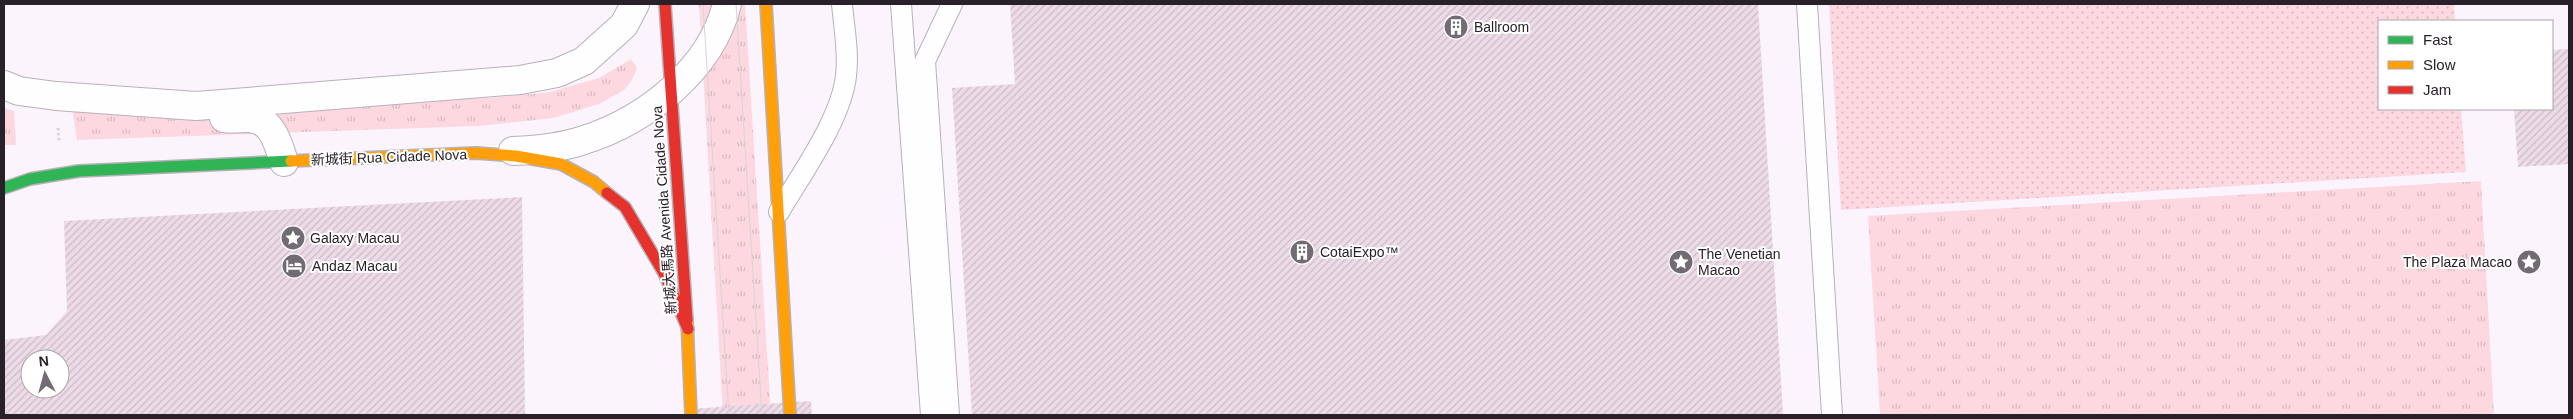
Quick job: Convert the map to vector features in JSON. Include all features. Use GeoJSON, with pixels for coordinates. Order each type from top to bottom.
{"type":"FeatureCollection","features":[{"type":"Feature","properties":{"kind":"main road","name":"新城大馬路 Avenida Cidade Nova"},"geometry":{"type":"LineString","coordinates":[[665,4],[688,329],[691,415]]}},
{"type":"Feature","properties":{"kind":"main road"},"geometry":{"type":"LineString","coordinates":[[766,4],[790,415]]}},
{"type":"Feature","properties":{"kind":"main road","name":"新城街 Rua Cidade Nova"},"geometry":{"type":"LineString","coordinates":[[4,188],[30,179],[79,171],[476,153],[516,156],[561,164],[594,182],[625,208],[664,273],[688,329]]}},
{"type":"Feature","properties":{"kind":"street"},"geometry":{"type":"LineString","coordinates":[[4,85],[19,91],[56,96],[196,106],[520,80],[557,73],[584,61],[624,25],[635,4]]}},
{"type":"Feature","properties":{"kind":"street"},"geometry":{"type":"LineString","coordinates":[[476,153],[543,150],[585,140],[651,107],[671,91],[711,44],[719,30],[727,4]]}},
{"type":"Feature","properties":{"kind":"street"},"geometry":{"type":"LineString","coordinates":[[196,106],[203,113],[211,116],[260,120],[268,125],[275,136],[284,162]]}},
{"type":"Feature","properties":{"kind":"lane"},"geometry":{"type":"LineString","coordinates":[[779,212],[832,122],[843,96],[846,75],[842,4]]}},
{"type":"Feature","properties":{"kind":"lane"},"geometry":{"type":"LineString","coordinates":[[901,4],[930,415]]}},
{"type":"Feature","properties":{"kind":"lane"},"geometry":{"type":"LineString","coordinates":[[949,415],[924,61],[952,4]]}},
{"type":"Feature","properties":{"kind":"lane"},"geometry":{"type":"LineString","coordinates":[[1807,4],[1832,415]]}},
{"type":"Feature","properties":{"kind":"path"},"geometry":{"type":"LineString","coordinates":[[51,128],[58,127],[60,174]]}},
{"type":"Feature","properties":{"kind":"green space"},"geometry":{"type":"Polygon","coordinates":[[[699,4],[745,4],[771,415],[723,415],[699,4]]]}},
{"type":"Feature","properties":{"kind":"green space"},"geometry":{"type":"Polygon","coordinates":[[[1829,4],[2454,4],[2455,20],[2378,20],[2378,110],[2461,110],[2466,172],[1841,210],[1829,4]]]}},
{"type":"Feature","properties":{"kind":"green space"},"geometry":{"type":"Polygon","coordinates":[[[631,59],[637,68],[632,80],[624,90],[599,104],[554,118],[478,126],[77,140],[72,108],[489,98],[550,92],[599,78],[631,59]]]}},
{"type":"Feature","properties":{"kind":"green space"},"geometry":{"type":"Polygon","coordinates":[[[4,108],[14,111],[16,145],[4,145],[4,108]]]}},
{"type":"Feature","properties":{"kind":"green space"},"geometry":{"type":"Polygon","coordinates":[[[2481,181],[2494,415],[1880,415],[1868,216],[2481,181]]]}},
{"type":"Feature","properties":{"kind":"building","name":"CotaiExpo™"},"geometry":{"type":"Polygon","coordinates":[[[1010,4],[1758,4],[1783,415],[972,415],[952,88],[1015,84],[1010,4]]]}},
{"type":"Feature","properties":{"kind":"building"},"geometry":{"type":"Polygon","coordinates":[[[2569,49],[2569,164],[2518,167],[2514,110],[2553,110],[2553,50],[2569,49]]]}},
{"type":"Feature","properties":{"kind":"building","name":"Andaz Macau"},"geometry":{"type":"Polygon","coordinates":[[[522,197],[525,415],[4,415],[4,340],[46,335],[67,311],[64,221],[522,197]]]}},
{"type":"Feature","properties":{"kind":"building"},"geometry":{"type":"Polygon","coordinates":[[[811,401],[812,415],[690,415],[690,409],[811,401]]]}},
{"type":"Feature","properties":{"kind":"tram line"},"geometry":{"type":"LineString","coordinates":[[703,4],[729,415]]}},
{"type":"Feature","properties":{"kind":"tram line"},"geometry":{"type":"LineString","coordinates":[[736,4],[762,415]]}},
{"type":"Feature","properties":{"kind":"traffic: fast"},"geometry":{"type":"LineString","coordinates":[[4,188],[30,179],[79,171],[291,161]]}},
{"type":"Feature","properties":{"kind":"traffic: slow"},"geometry":{"type":"LineString","coordinates":[[766,4],[790,415]]}},
{"type":"Feature","properties":{"kind":"traffic: slow"},"geometry":{"type":"LineString","coordinates":[[291,161],[476,153],[516,156],[561,164],[594,182],[607,193]]}},
{"type":"Feature","properties":{"kind":"traffic: slow"},"geometry":{"type":"LineString","coordinates":[[687,320],[691,415]]}},
{"type":"Feature","properties":{"kind":"traffic: jam"},"geometry":{"type":"LineString","coordinates":[[665,4],[687,320]]}},
{"type":"Feature","properties":{"kind":"traffic: jam"},"geometry":{"type":"LineString","coordinates":[[607,193],[625,207],[664,273],[688,329]]}},
{"type":"Feature","properties":{"kind":"place","name":"Ballroom"},"geometry":{"type":"Point","coordinates":[1456,27]}},
{"type":"Feature","properties":{"kind":"place","name":"Galaxy Macau"},"geometry":{"type":"Point","coordinates":[293,238]}},
{"type":"Feature","properties":{"kind":"place","name":"CotaiExpo™"},"geometry":{"type":"Point","coordinates":[1302,252]}},
{"type":"Feature","properties":{"kind":"place","name":"The Venetian Macao"},"geometry":{"type":"Point","coordinates":[1681,262]}},
{"type":"Feature","properties":{"kind":"place","name":"The Plaza Macao"},"geometry":{"type":"Point","coordinates":[2529,262]}},
{"type":"Feature","properties":{"kind":"place","name":"Andaz Macau"},"geometry":{"type":"Point","coordinates":[294,266]}}]}
